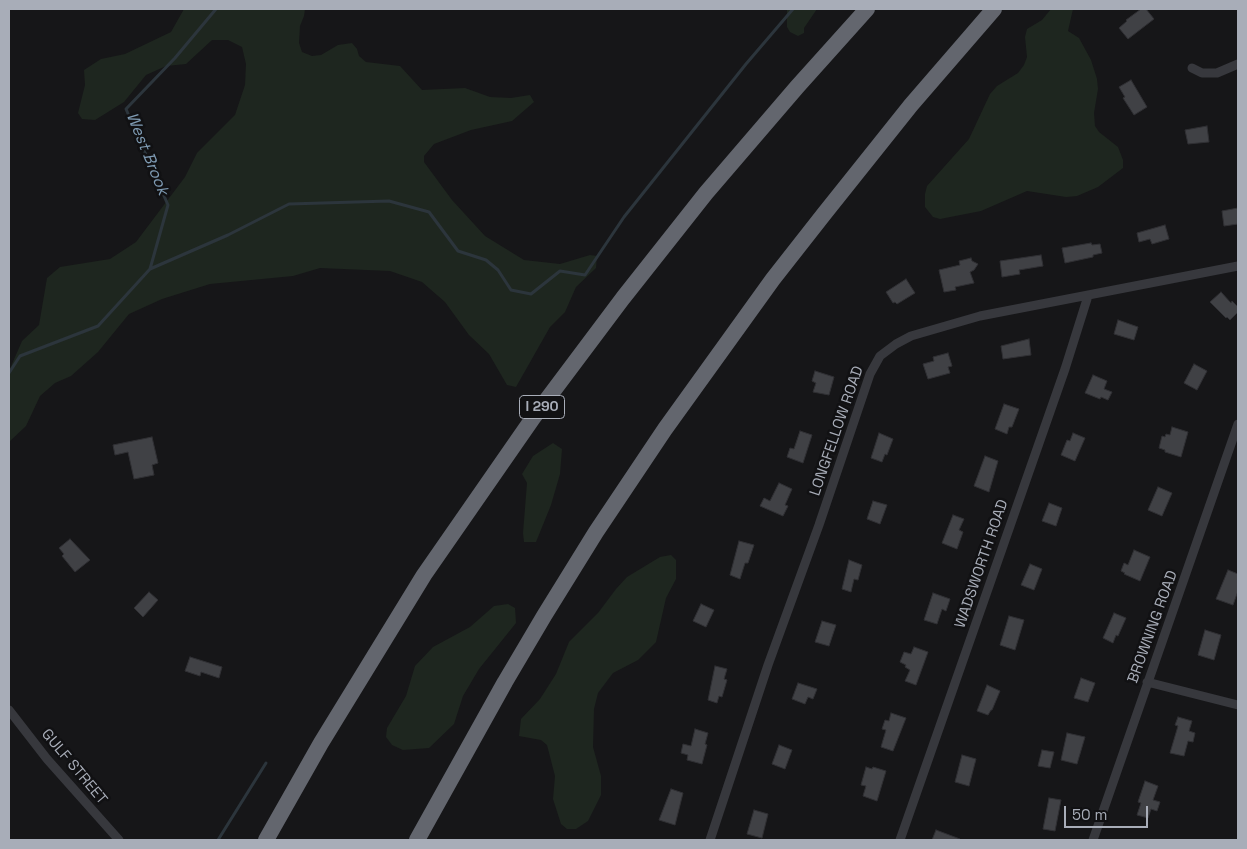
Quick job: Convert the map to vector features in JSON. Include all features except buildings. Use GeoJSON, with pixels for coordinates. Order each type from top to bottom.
{"type":"FeatureCollection","features":[{"type":"Feature","properties":{"kind":"highway","name":"I 290"},"geometry":{"type":"LineString","coordinates":[[266,840],[321,743],[414,591],[534,418],[623,298],[712,187],[797,87],[867,9]]}},
{"type":"Feature","properties":{"kind":"highway"},"geometry":{"type":"LineString","coordinates":[[417,840],[492,704],[544,616],[596,532],[665,428],[773,279],[824,214],[911,105],[994,9]]}},
{"type":"Feature","properties":{"kind":"street"},"geometry":{"type":"LineString","coordinates":[[1192,68],[1202,73],[1216,73],[1238,64]]}},
{"type":"Feature","properties":{"kind":"street","name":"LONGFELLOW ROAD"},"geometry":{"type":"LineString","coordinates":[[710,840],[768,665],[870,374],[880,356],[901,341],[980,316],[1238,266]]}},
{"type":"Feature","properties":{"kind":"street","name":"WADSWORTH ROAD"},"geometry":{"type":"LineString","coordinates":[[900,840],[1058,388],[1088,296]]}},
{"type":"Feature","properties":{"kind":"street","name":"BROWNING ROAD"},"geometry":{"type":"LineString","coordinates":[[1093,840],[1238,427]]}},
{"type":"Feature","properties":{"kind":"street"},"geometry":{"type":"LineString","coordinates":[[1147,682],[1238,705]]}},
{"type":"Feature","properties":{"kind":"street","name":"GULF STREET"},"geometry":{"type":"LineString","coordinates":[[9,710],[47,759],[119,840]]}},
{"type":"Feature","properties":{"kind":"shaded area"},"geometry":{"type":"Polygon","coordinates":[[[184,9],[305,9],[300,26],[299,43],[302,52],[312,56],[321,55],[338,45],[352,43],[357,49],[359,56],[366,62],[400,66],[422,90],[465,88],[490,97],[511,98],[530,95],[534,102],[512,121],[471,130],[434,144],[424,156],[424,162],[452,200],[485,236],[524,260],[560,264],[590,255],[597,256],[596,268],[576,287],[565,312],[550,327],[516,387],[507,385],[489,354],[469,335],[445,302],[422,282],[390,271],[320,268],[293,276],[210,284],[162,299],[129,314],[98,352],[71,376],[55,383],[40,396],[26,426],[9,442],[9,371],[22,341],[39,325],[47,278],[60,267],[110,259],[136,242],[185,177],[197,153],[235,115],[245,85],[246,64],[242,47],[228,40],[212,40],[186,64],[166,66],[146,75],[124,102],[95,120],[82,119],[78,113],[85,85],[84,70],[101,59],[125,54],[171,32],[184,9]]]}},
{"type":"Feature","properties":{"kind":"shaded area"},"geometry":{"type":"Polygon","coordinates":[[[787,9],[817,9],[804,28],[804,33],[798,36],[790,32],[787,27],[787,9]]]}},
{"type":"Feature","properties":{"kind":"shaded area"},"geometry":{"type":"Polygon","coordinates":[[[1051,9],[1073,9],[1068,31],[1079,38],[1091,60],[1097,79],[1098,89],[1094,113],[1095,126],[1099,132],[1118,147],[1123,160],[1123,168],[1098,187],[1077,196],[1066,197],[1027,191],[981,211],[940,219],[933,217],[925,207],[927,186],[969,139],[990,94],[997,86],[1018,73],[1024,65],[1027,57],[1025,37],[1027,29],[1042,20],[1051,9]]]}},
{"type":"Feature","properties":{"kind":"shaded area"},"geometry":{"type":"Polygon","coordinates":[[[553,443],[562,449],[560,474],[551,505],[536,542],[524,542],[527,483],[522,474],[533,456],[553,443]]]}},
{"type":"Feature","properties":{"kind":"shaded area"},"geometry":{"type":"Polygon","coordinates":[[[671,555],[676,560],[676,579],[666,598],[656,642],[638,660],[613,673],[598,693],[594,709],[593,747],[601,776],[601,795],[588,821],[576,829],[567,829],[561,824],[553,799],[555,776],[547,745],[541,740],[519,736],[521,719],[540,699],[556,674],[569,642],[598,613],[616,589],[627,577],[660,557],[671,555]]]}},
{"type":"Feature","properties":{"kind":"shaded area"},"geometry":{"type":"Polygon","coordinates":[[[508,604],[515,608],[516,623],[479,669],[463,696],[454,724],[429,748],[403,750],[392,745],[386,737],[387,728],[406,696],[415,666],[433,647],[470,627],[494,606],[508,604]]]}},
{"type":"Feature","properties":{"kind":"waterway","name":"West Brook"},"geometry":{"type":"LineString","coordinates":[[9,373],[20,356],[98,326],[150,269],[168,205],[126,109],[175,58],[216,9]]}},
{"type":"Feature","properties":{"kind":"waterway"},"geometry":{"type":"LineString","coordinates":[[150,269],[228,235],[289,204],[389,201],[429,212],[458,251],[486,260],[498,270],[511,290],[531,294],[560,271],[585,275],[624,217],[746,64],[793,9]]}},
{"type":"Feature","properties":{"kind":"waterway"},"geometry":{"type":"LineString","coordinates":[[218,840],[266,763]]}}]}
